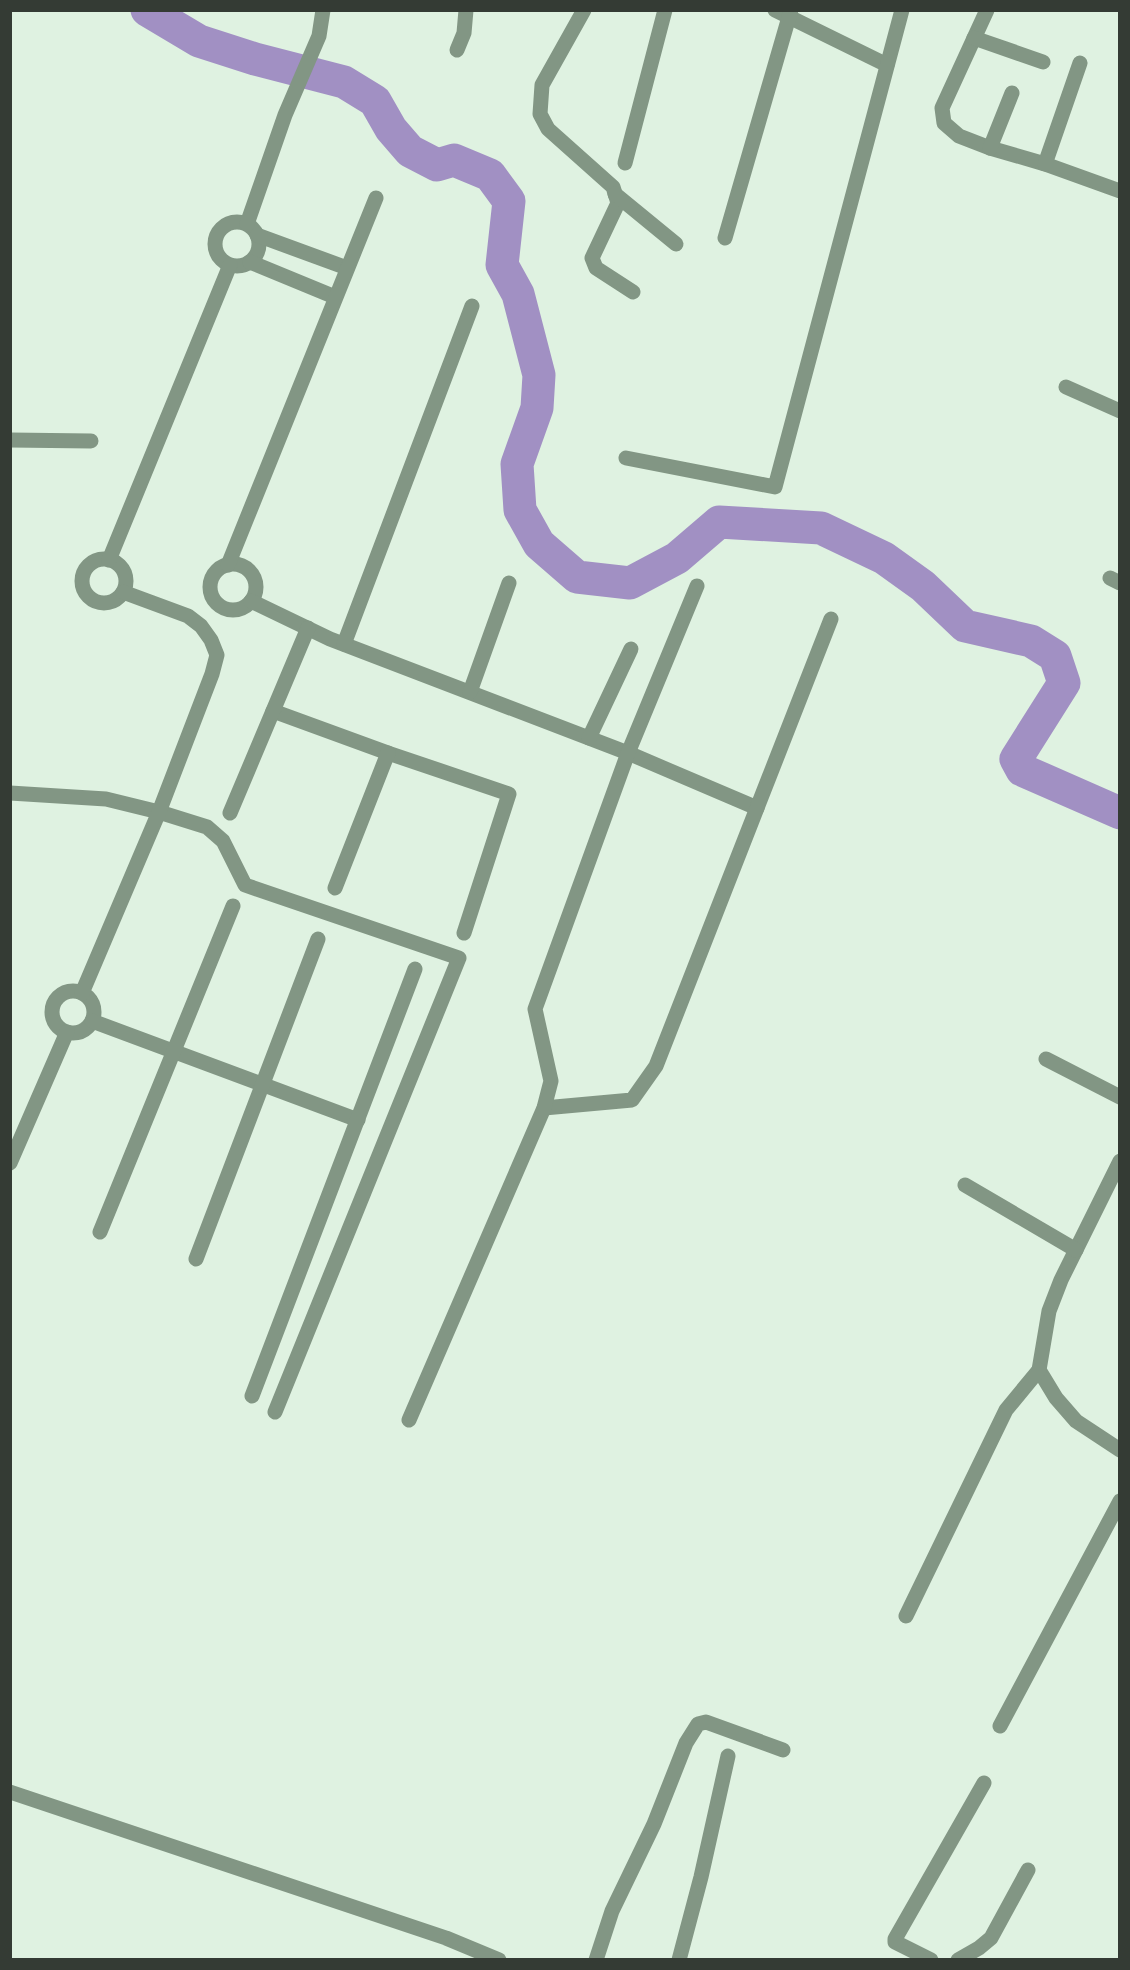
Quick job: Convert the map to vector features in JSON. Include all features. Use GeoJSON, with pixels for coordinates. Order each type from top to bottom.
{"type":"FeatureCollection","features":[{"type":"Feature","properties":{"kind":"street"},"geometry":{"type":"LineString","coordinates":[[323,10],[319,36],[285,115],[252,229],[258,249],[250,261],[237,266],[230,265],[219,257],[214,243],[216,236],[225,225],[232,222],[252,229],[347,268]]}},
{"type":"Feature","properties":{"kind":"street"},"geometry":{"type":"LineString","coordinates":[[457,50],[464,33],[466,10]]}},
{"type":"Feature","properties":{"kind":"street"},"geometry":{"type":"LineString","coordinates":[[584,10],[542,85],[540,114],[548,129],[613,188],[618,203],[592,258],[596,268],[633,292]]}},
{"type":"Feature","properties":{"kind":"street"},"geometry":{"type":"LineString","coordinates":[[625,163],[665,10]]}},
{"type":"Feature","properties":{"kind":"street"},"geometry":{"type":"LineString","coordinates":[[626,459],[775,487],[902,10]]}},
{"type":"Feature","properties":{"kind":"street"},"geometry":{"type":"LineString","coordinates":[[987,10],[942,108],[944,123],[959,136],[1119,191]]}},
{"type":"Feature","properties":{"kind":"street"},"geometry":{"type":"LineString","coordinates":[[725,238],[785,13],[887,65]]}},
{"type":"Feature","properties":{"kind":"street"},"geometry":{"type":"LineString","coordinates":[[974,38],[1043,62]]}},
{"type":"Feature","properties":{"kind":"street"},"geometry":{"type":"LineString","coordinates":[[1045,164],[1080,63]]}},
{"type":"Feature","properties":{"kind":"street"},"geometry":{"type":"LineString","coordinates":[[990,148],[1012,93]]}},
{"type":"Feature","properties":{"kind":"street"},"geometry":{"type":"LineString","coordinates":[[615,194],[676,244]]}},
{"type":"Feature","properties":{"kind":"street"},"geometry":{"type":"LineString","coordinates":[[228,565],[376,198]]}},
{"type":"Feature","properties":{"kind":"street"},"geometry":{"type":"LineString","coordinates":[[250,261],[335,297]]}},
{"type":"Feature","properties":{"kind":"street"},"geometry":{"type":"LineString","coordinates":[[109,560],[230,265]]}},
{"type":"Feature","properties":{"kind":"street"},"geometry":{"type":"LineString","coordinates":[[344,644],[472,306]]}},
{"type":"Feature","properties":{"kind":"street"},"geometry":{"type":"LineString","coordinates":[[1066,387],[1119,411]]}},
{"type":"Feature","properties":{"kind":"street"},"geometry":{"type":"LineString","coordinates":[[10,440],[91,441]]}},
{"type":"Feature","properties":{"kind":"street"},"geometry":{"type":"LineString","coordinates":[[109,560],[121,566],[126,586],[112,602],[97,602],[86,593],[83,585],[85,571],[95,561],[109,560]]}},
{"type":"Feature","properties":{"kind":"street"},"geometry":{"type":"LineString","coordinates":[[228,565],[239,565],[252,573],[256,587],[251,601],[239,609],[231,610],[218,603],[211,590],[213,576],[218,570],[228,565]]}},
{"type":"Feature","properties":{"kind":"street"},"geometry":{"type":"LineString","coordinates":[[470,693],[509,583]]}},
{"type":"Feature","properties":{"kind":"street"},"geometry":{"type":"LineString","coordinates":[[409,1420],[544,1108],[551,1081],[535,1009],[628,753],[697,586]]}},
{"type":"Feature","properties":{"kind":"street"},"geometry":{"type":"LineString","coordinates":[[82,993],[159,812],[212,674],[217,655],[211,640],[201,626],[188,616],[123,592]]}},
{"type":"Feature","properties":{"kind":"street"},"geometry":{"type":"LineString","coordinates":[[251,601],[344,644],[628,753],[757,808]]}},
{"type":"Feature","properties":{"kind":"street"},"geometry":{"type":"LineString","coordinates":[[544,1108],[632,1100],[656,1066],[831,619]]}},
{"type":"Feature","properties":{"kind":"street"},"geometry":{"type":"LineString","coordinates":[[230,813],[308,628]]}},
{"type":"Feature","properties":{"kind":"street"},"geometry":{"type":"LineString","coordinates":[[589,738],[631,649]]}},
{"type":"Feature","properties":{"kind":"street"},"geometry":{"type":"LineString","coordinates":[[273,711],[509,794],[464,933]]}},
{"type":"Feature","properties":{"kind":"street"},"geometry":{"type":"LineString","coordinates":[[335,888],[388,753]]}},
{"type":"Feature","properties":{"kind":"street"},"geometry":{"type":"LineString","coordinates":[[10,793],[106,799],[207,827],[223,841],[245,885],[459,958],[275,1412]]}},
{"type":"Feature","properties":{"kind":"street"},"geometry":{"type":"LineString","coordinates":[[100,1232],[233,906]]}},
{"type":"Feature","properties":{"kind":"street"},"geometry":{"type":"LineString","coordinates":[[196,1258],[318,939]]}},
{"type":"Feature","properties":{"kind":"street"},"geometry":{"type":"LineString","coordinates":[[252,1396],[415,969]]}},
{"type":"Feature","properties":{"kind":"street"},"geometry":{"type":"LineString","coordinates":[[69,991],[82,993],[92,1002],[94,1008],[92,1021],[82,1031],[67,1032],[61,1029],[53,1017],[54,1003],[69,991]]}},
{"type":"Feature","properties":{"kind":"street"},"geometry":{"type":"LineString","coordinates":[[92,1021],[358,1120]]}},
{"type":"Feature","properties":{"kind":"street"},"geometry":{"type":"LineString","coordinates":[[10,1163],[67,1032]]}},
{"type":"Feature","properties":{"kind":"street"},"geometry":{"type":"LineString","coordinates":[[1046,1059],[1119,1096]]}},
{"type":"Feature","properties":{"kind":"street"},"geometry":{"type":"LineString","coordinates":[[906,1616],[1006,1410],[1039,1370],[1049,1311],[1119,1161]]}},
{"type":"Feature","properties":{"kind":"street"},"geometry":{"type":"LineString","coordinates":[[965,1185],[1076,1250]]}},
{"type":"Feature","properties":{"kind":"street"},"geometry":{"type":"LineString","coordinates":[[1039,1370],[1056,1398],[1076,1421],[1119,1450]]}},
{"type":"Feature","properties":{"kind":"street"},"geometry":{"type":"LineString","coordinates":[[1000,1726],[1119,1501]]}},
{"type":"Feature","properties":{"kind":"street"},"geometry":{"type":"LineString","coordinates":[[596,1959],[612,1911],[654,1824],[686,1743],[698,1724],[706,1722],[783,1750]]}},
{"type":"Feature","properties":{"kind":"street"},"geometry":{"type":"LineString","coordinates":[[679,1959],[701,1877],[728,1756]]}},
{"type":"Feature","properties":{"kind":"street"},"geometry":{"type":"LineString","coordinates":[[931,1959],[900,1944],[895,1939],[984,1783]]}},
{"type":"Feature","properties":{"kind":"street"},"geometry":{"type":"LineString","coordinates":[[10,1792],[446,1938],[499,1959]]}},
{"type":"Feature","properties":{"kind":"street"},"geometry":{"type":"LineString","coordinates":[[958,1959],[979,1948],[991,1938],[1028,1870]]}},
{"type":"Feature","properties":{"kind":"waterway"},"geometry":{"type":"LineString","coordinates":[[147,10],[199,41],[255,59],[344,82],[375,101],[391,129],[410,151],[437,165],[454,160],[490,175],[509,201],[502,265],[518,294],[539,375],[537,408],[517,464],[520,510],[539,544],[577,577],[630,583],[677,558],[719,522],[821,528],[884,558],[923,586],[965,626],[1031,641],[1055,656],[1064,683],[1016,759],[1022,770],[1120,813]]}}]}
